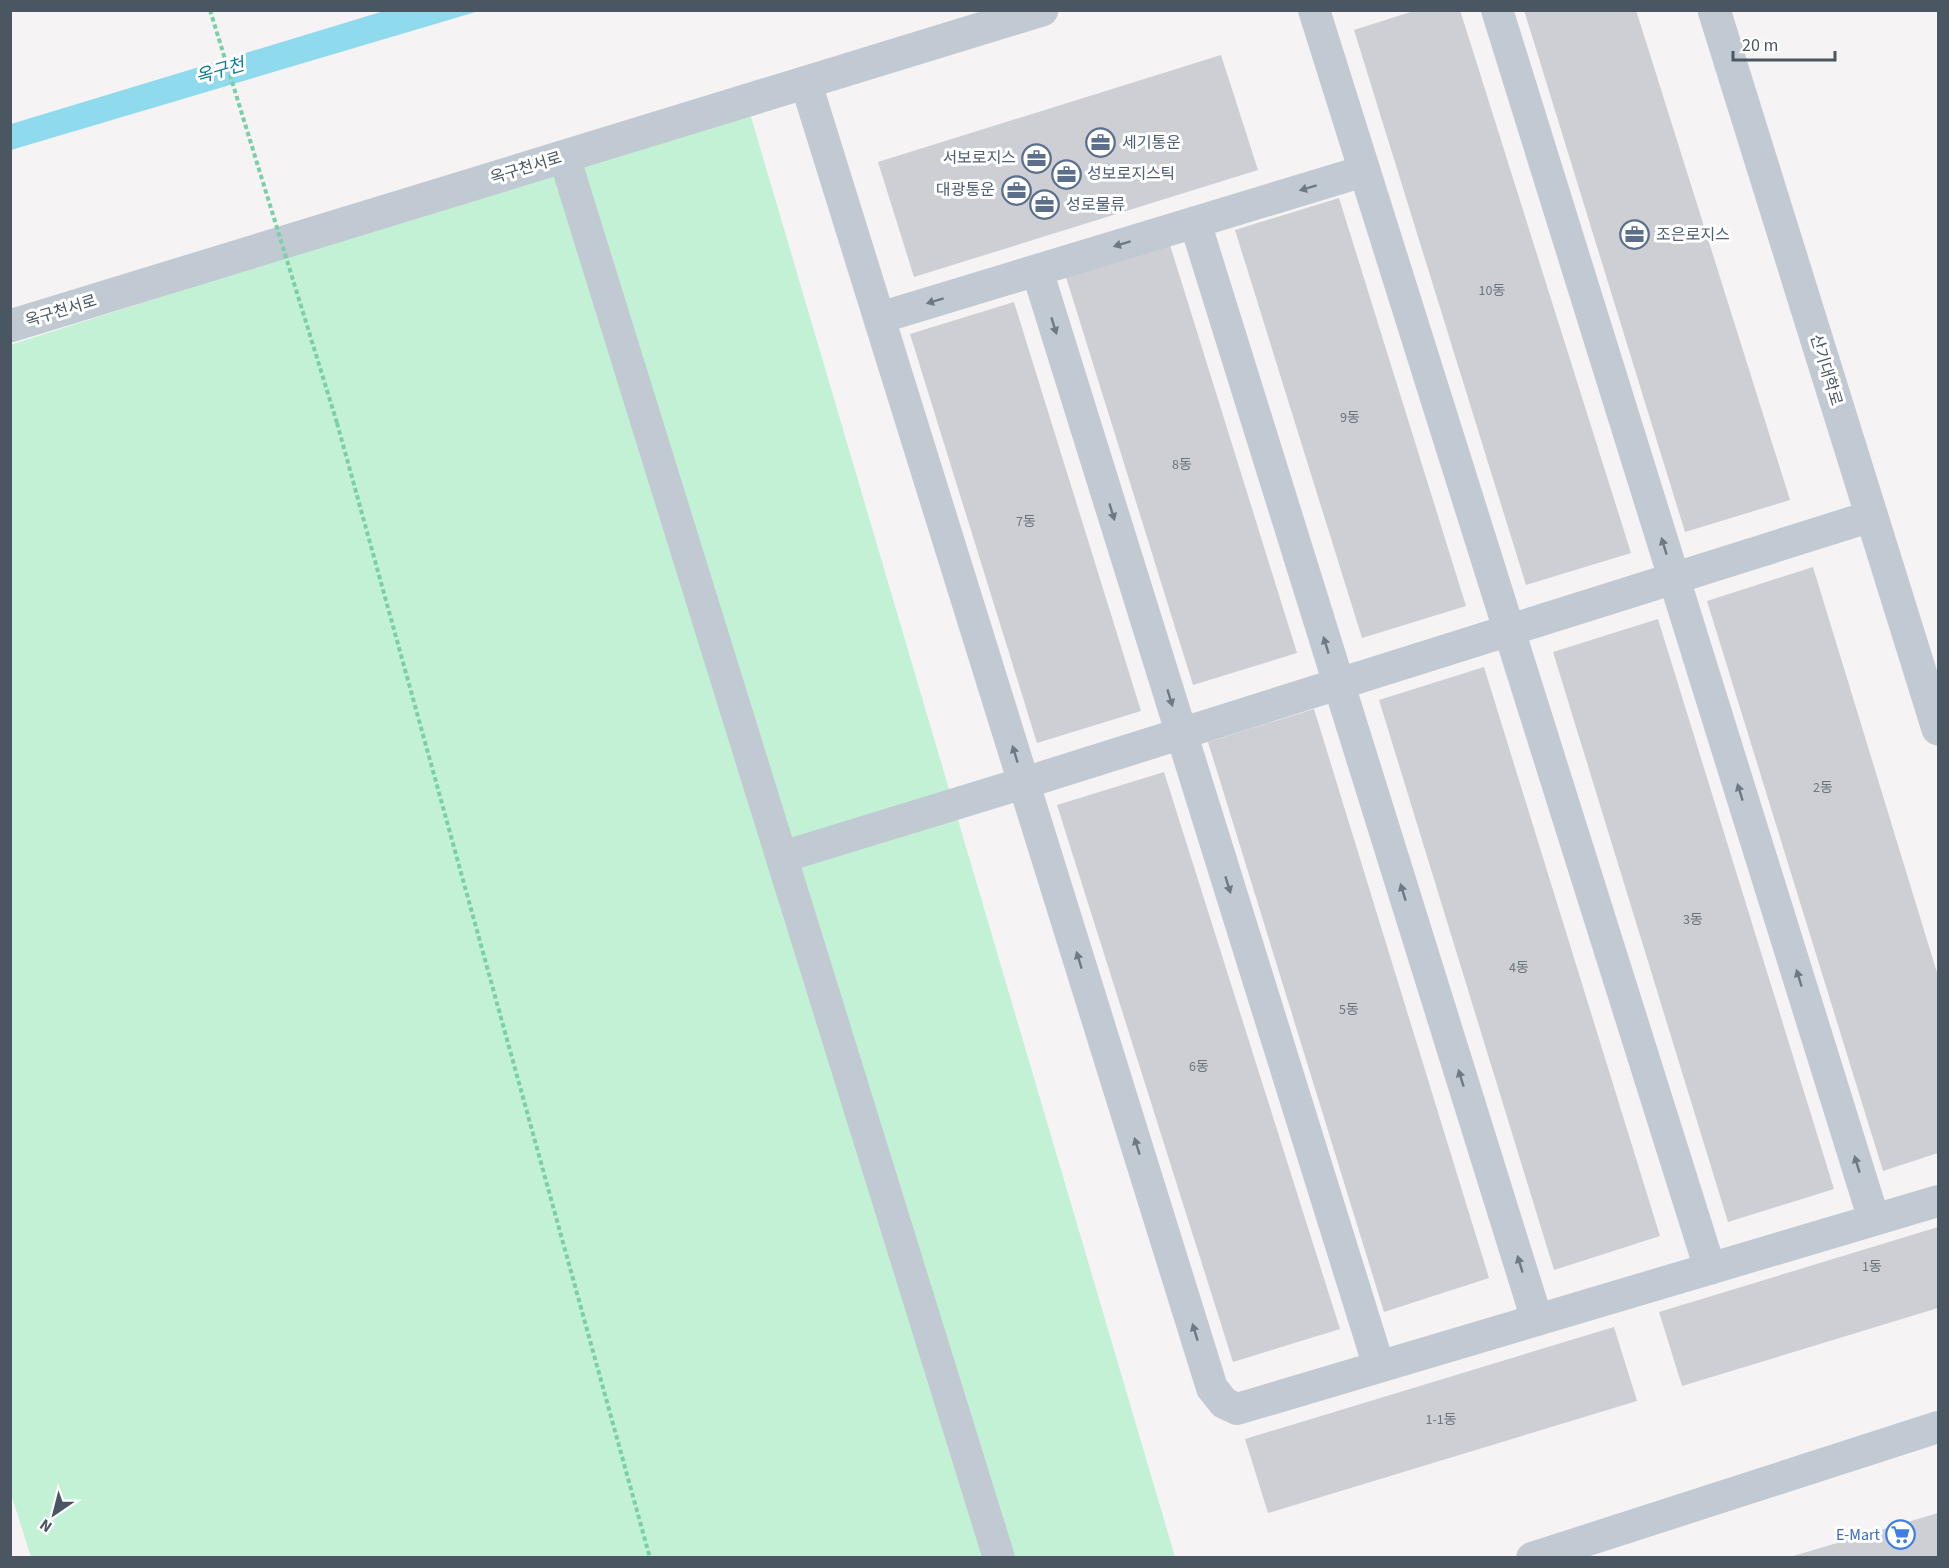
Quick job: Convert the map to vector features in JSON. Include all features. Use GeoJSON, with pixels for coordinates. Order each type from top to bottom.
{"type":"FeatureCollection","features":[{"type":"Feature","properties":{"kind":"street","name":"옥구천서로"},"geometry":{"type":"LineString","coordinates":[[10,326],[1042,10]]}},
{"type":"Feature","properties":{"kind":"street"},"geometry":{"type":"LineString","coordinates":[[1314,10],[1710,1269]]}},
{"type":"Feature","properties":{"kind":"street"},"geometry":{"type":"LineString","coordinates":[[1497,10],[1874,1220]]}},
{"type":"Feature","properties":{"kind":"street","name":"산기대학로"},"geometry":{"type":"LineString","coordinates":[[1714,10],[1938,729]]}},
{"type":"Feature","properties":{"kind":"street"},"geometry":{"type":"LineString","coordinates":[[806,83],[1212,1388],[1224,1403],[1237,1409],[1938,1201]]}},
{"type":"Feature","properties":{"kind":"street"},"geometry":{"type":"LineString","coordinates":[[564,156],[999,1557]]}},
{"type":"Feature","properties":{"kind":"street"},"geometry":{"type":"LineString","coordinates":[[879,318],[1364,171]]}},
{"type":"Feature","properties":{"kind":"street"},"geometry":{"type":"LineString","coordinates":[[1195,222],[1537,1320]]}},
{"type":"Feature","properties":{"kind":"street"},"geometry":{"type":"LineString","coordinates":[[1037,270],[1378,1367]]}},
{"type":"Feature","properties":{"kind":"street"},"geometry":{"type":"LineString","coordinates":[[782,857],[1872,516]]}},
{"type":"Feature","properties":{"kind":"street"},"geometry":{"type":"LineString","coordinates":[[1532,1557],[1938,1427]]}},
{"type":"Feature","properties":{"kind":"path"},"geometry":{"type":"LineString","coordinates":[[210,10],[337,423],[650,1557]]}},
{"type":"Feature","properties":{"kind":"green space"},"geometry":{"type":"Polygon","coordinates":[[[749,110],[1175,1557],[31,1557],[10,1491],[10,345],[749,110]]]}},
{"type":"Feature","properties":{"kind":"water","name":"옥구천"},"geometry":{"type":"Polygon","coordinates":[[[384,11],[479,11],[11,150],[11,124],[384,11]]]}},
{"type":"Feature","properties":{"kind":"building"},"geometry":{"type":"Polygon","coordinates":[[[1417,10],[1460,10],[1631,553],[1526,585],[1354,30],[1417,10]]]}},
{"type":"Feature","properties":{"kind":"building"},"geometry":{"type":"Polygon","coordinates":[[[1524,10],[1636,10],[1790,500],[1685,532],[1524,10]]]}},
{"type":"Feature","properties":{"kind":"building"},"geometry":{"type":"Polygon","coordinates":[[[1221,55],[1258,170],[914,277],[878,162],[1221,55]]]}},
{"type":"Feature","properties":{"kind":"building"},"geometry":{"type":"Polygon","coordinates":[[[1339,198],[1466,606],[1362,638],[1235,230],[1339,198]]]}},
{"type":"Feature","properties":{"kind":"building"},"geometry":{"type":"Polygon","coordinates":[[[1170,245],[1297,653],[1193,685],[1066,277],[1170,245]]]}},
{"type":"Feature","properties":{"kind":"building"},"geometry":{"type":"Polygon","coordinates":[[[1014,302],[1141,711],[1037,743],[910,334],[1014,302]]]}},
{"type":"Feature","properties":{"kind":"building"},"geometry":{"type":"Polygon","coordinates":[[[1813,567],[1938,976],[1938,1153],[1883,1171],[1707,601],[1813,567]]]}},
{"type":"Feature","properties":{"kind":"building"},"geometry":{"type":"Polygon","coordinates":[[[1658,619],[1834,1189],[1728,1222],[1553,652],[1658,619]]]}},
{"type":"Feature","properties":{"kind":"building"},"geometry":{"type":"Polygon","coordinates":[[[1484,667],[1660,1236],[1554,1270],[1379,700],[1484,667]]]}},
{"type":"Feature","properties":{"kind":"building"},"geometry":{"type":"Polygon","coordinates":[[[1314,709],[1489,1278],[1384,1312],[1208,742],[1314,709]]]}},
{"type":"Feature","properties":{"kind":"building"},"geometry":{"type":"Polygon","coordinates":[[[1164,772],[1340,1329],[1233,1362],[1057,805],[1164,772]]]}},
{"type":"Feature","properties":{"kind":"building"},"geometry":{"type":"Polygon","coordinates":[[[1938,1227],[1938,1308],[1682,1386],[1659,1312],[1938,1227]]]}},
{"type":"Feature","properties":{"kind":"building"},"geometry":{"type":"Polygon","coordinates":[[[1614,1327],[1637,1401],[1268,1513],[1245,1439],[1614,1327]]]}},
{"type":"Feature","properties":{"kind":"building","name":"E-Mart"},"geometry":{"type":"Polygon","coordinates":[[[1938,1513],[1938,1558],[1790,1558],[1790,1557],[1938,1513]]]}},
{"type":"Feature","properties":{"kind":"place","name":"세기통운"},"geometry":{"type":"Point","coordinates":[1101,143]}},
{"type":"Feature","properties":{"kind":"place","name":"서보로지스"},"geometry":{"type":"Point","coordinates":[1037,158]}},
{"type":"Feature","properties":{"kind":"place","name":"성보로지스틱"},"geometry":{"type":"Point","coordinates":[1066,174]}},
{"type":"Feature","properties":{"kind":"place","name":"대광통운"},"geometry":{"type":"Point","coordinates":[1016,190]}},
{"type":"Feature","properties":{"kind":"place","name":"성로물류"},"geometry":{"type":"Point","coordinates":[1045,205]}},
{"type":"Feature","properties":{"kind":"place","name":"조은로지스"},"geometry":{"type":"Point","coordinates":[1635,235]}},
{"type":"Feature","properties":{"kind":"place","name":"E-Mart"},"geometry":{"type":"Point","coordinates":[1901,1535]}}]}
